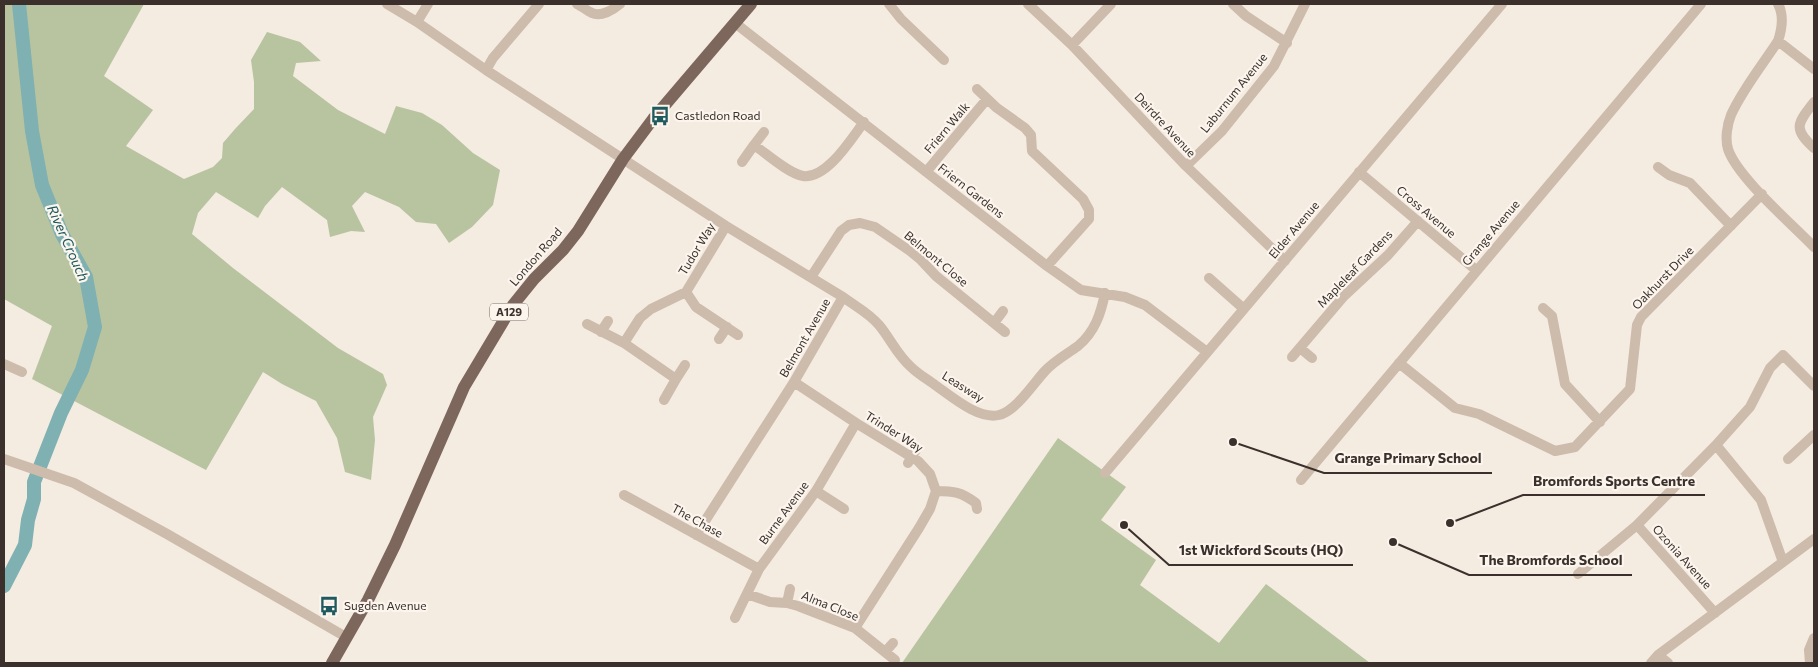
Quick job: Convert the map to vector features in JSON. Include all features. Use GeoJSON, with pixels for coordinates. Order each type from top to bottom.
{"type":"FeatureCollection","features":[{"type":"Feature","properties":{"kind":"main road","name":"London Road"},"geometry":{"type":"LineString","coordinates":[[332,663],[395,545],[464,387],[513,305],[578,231],[623,159],[653,119],[751,4]]}},
{"type":"Feature","properties":{"kind":"street"},"geometry":{"type":"LineString","coordinates":[[386,4],[418,22],[486,70],[623,159]]}},
{"type":"Feature","properties":{"kind":"street"},"geometry":{"type":"LineString","coordinates":[[418,22],[428,4]]}},
{"type":"Feature","properties":{"kind":"street"},"geometry":{"type":"LineString","coordinates":[[486,70],[493,58],[539,4]]}},
{"type":"Feature","properties":{"kind":"street"},"geometry":{"type":"LineString","coordinates":[[577,4],[592,13],[611,10],[620,4]]}},
{"type":"Feature","properties":{"kind":"street"},"geometry":{"type":"LineString","coordinates":[[889,4],[901,19],[944,60]]}},
{"type":"Feature","properties":{"kind":"street","name":"Deirdre Avenue"},"geometry":{"type":"LineString","coordinates":[[1028,4],[1072,45],[1186,166],[1285,261]]}},
{"type":"Feature","properties":{"kind":"street"},"geometry":{"type":"LineString","coordinates":[[1072,45],[1111,4]]}},
{"type":"Feature","properties":{"kind":"street"},"geometry":{"type":"LineString","coordinates":[[1232,4],[1246,16],[1287,43]]}},
{"type":"Feature","properties":{"kind":"street","name":"Laburnum Avenue"},"geometry":{"type":"LineString","coordinates":[[1186,166],[1222,131],[1274,66],[1306,4]]}},
{"type":"Feature","properties":{"kind":"street","name":"Elder Avenue"},"geometry":{"type":"LineString","coordinates":[[1105,473],[1502,4]]}},
{"type":"Feature","properties":{"kind":"street","name":"Grange Avenue"},"geometry":{"type":"LineString","coordinates":[[1301,480],[1701,4]]}},
{"type":"Feature","properties":{"kind":"street"},"geometry":{"type":"LineString","coordinates":[[1778,4],[1781,9],[1782,28],[1778,41],[1730,116],[1727,132],[1729,151],[1738,167],[1762,194],[1814,246]]}},
{"type":"Feature","properties":{"kind":"street","name":"Friern Gardens"},"geometry":{"type":"LineString","coordinates":[[735,23],[1047,266],[1081,290],[1125,297],[1145,305],[1207,352]]}},
{"type":"Feature","properties":{"kind":"street"},"geometry":{"type":"LineString","coordinates":[[1778,41],[1814,69]]}},
{"type":"Feature","properties":{"kind":"street"},"geometry":{"type":"LineString","coordinates":[[978,89],[987,99],[1025,128],[1031,135],[1032,151],[1041,162],[1060,175],[1083,199],[1090,210],[1089,219],[1047,266]]}},
{"type":"Feature","properties":{"kind":"street","name":"Friern Walk"},"geometry":{"type":"LineString","coordinates":[[926,172],[987,99]]}},
{"type":"Feature","properties":{"kind":"street"},"geometry":{"type":"LineString","coordinates":[[1814,102],[1801,119],[1800,135],[1814,148]]}},
{"type":"Feature","properties":{"kind":"street"},"geometry":{"type":"LineString","coordinates":[[754,145],[792,172],[803,176],[817,174],[829,166],[864,122]]}},
{"type":"Feature","properties":{"kind":"street"},"geometry":{"type":"LineString","coordinates":[[742,162],[764,132]]}},
{"type":"Feature","properties":{"kind":"street","name":"Belmont Avenue"},"geometry":{"type":"LineString","coordinates":[[623,159],[726,226],[843,297],[794,382],[696,535]]}},
{"type":"Feature","properties":{"kind":"street"},"geometry":{"type":"LineString","coordinates":[[1658,167],[1669,175],[1690,183],[1731,226]]}},
{"type":"Feature","properties":{"kind":"street","name":"Cross Avenue"},"geometry":{"type":"LineString","coordinates":[[1359,172],[1476,270]]}},
{"type":"Feature","properties":{"kind":"street","name":"Oakhurst Drive"},"geometry":{"type":"LineString","coordinates":[[1399,362],[1455,408],[1479,414],[1555,451],[1575,447],[1630,389],[1637,325],[1641,317],[1762,194]]}},
{"type":"Feature","properties":{"kind":"street","name":"Mapleleaf Gardens"},"geometry":{"type":"LineString","coordinates":[[1292,357],[1344,296],[1388,255],[1418,221]]}},
{"type":"Feature","properties":{"kind":"street","name":"Belmont Close"},"geometry":{"type":"LineString","coordinates":[[811,277],[841,231],[849,225],[860,223],[875,227],[910,251],[936,276],[1005,332]]}},
{"type":"Feature","properties":{"kind":"street","name":"Tudor Way"},"geometry":{"type":"LineString","coordinates":[[624,344],[640,318],[651,309],[686,292],[726,226]]}},
{"type":"Feature","properties":{"kind":"street"},"geometry":{"type":"LineString","coordinates":[[1209,279],[1244,309]]}},
{"type":"Feature","properties":{"kind":"street"},"geometry":{"type":"LineString","coordinates":[[686,292],[696,307],[738,335]]}},
{"type":"Feature","properties":{"kind":"street","name":"Leasway"},"geometry":{"type":"LineString","coordinates":[[843,297],[879,325],[896,351],[911,368],[964,405],[990,416],[1008,411],[1047,369],[1079,345],[1090,333],[1100,316],[1105,293]]}},
{"type":"Feature","properties":{"kind":"street"},"geometry":{"type":"LineString","coordinates":[[1543,308],[1552,316],[1564,384],[1600,422]]}},
{"type":"Feature","properties":{"kind":"street"},"geometry":{"type":"LineString","coordinates":[[994,323],[1003,311]]}},
{"type":"Feature","properties":{"kind":"street"},"geometry":{"type":"LineString","coordinates":[[601,332],[608,321]]}},
{"type":"Feature","properties":{"kind":"street"},"geometry":{"type":"LineString","coordinates":[[587,324],[624,344],[676,379]]}},
{"type":"Feature","properties":{"kind":"street"},"geometry":{"type":"LineString","coordinates":[[719,339],[727,327]]}},
{"type":"Feature","properties":{"kind":"street"},"geometry":{"type":"LineString","coordinates":[[1300,348],[1312,358]]}},
{"type":"Feature","properties":{"kind":"street","name":"Ozonia Avenue"},"geometry":{"type":"LineString","coordinates":[[1715,613],[1637,525],[1716,445],[1750,407],[1770,368],[1783,355],[1814,386]]}},
{"type":"Feature","properties":{"kind":"street"},"geometry":{"type":"LineString","coordinates":[[4,364],[22,372]]}},
{"type":"Feature","properties":{"kind":"street"},"geometry":{"type":"LineString","coordinates":[[664,400],[685,365]]}},
{"type":"Feature","properties":{"kind":"street","name":"Trinder Way"},"geometry":{"type":"LineString","coordinates":[[794,382],[918,461],[930,474],[936,490]]}},
{"type":"Feature","properties":{"kind":"street","name":"Burne Avenue"},"geometry":{"type":"LineString","coordinates":[[735,618],[759,570],[816,491],[856,423]]}},
{"type":"Feature","properties":{"kind":"street"},"geometry":{"type":"LineString","coordinates":[[1788,459],[1814,435]]}},
{"type":"Feature","properties":{"kind":"street"},"geometry":{"type":"LineString","coordinates":[[1716,445],[1761,500],[1783,562]]}},
{"type":"Feature","properties":{"kind":"street"},"geometry":{"type":"LineString","coordinates":[[4,459],[74,483],[346,637]]}},
{"type":"Feature","properties":{"kind":"street"},"geometry":{"type":"LineString","coordinates":[[855,628],[919,528],[930,508],[936,490],[954,491],[964,494],[976,503],[977,508]]}},
{"type":"Feature","properties":{"kind":"street"},"geometry":{"type":"LineString","coordinates":[[816,491],[844,508]]}},
{"type":"Feature","properties":{"kind":"street","name":"The Chase"},"geometry":{"type":"LineString","coordinates":[[624,495],[759,570]]}},
{"type":"Feature","properties":{"kind":"street"},"geometry":{"type":"LineString","coordinates":[[1578,574],[1637,525]]}},
{"type":"Feature","properties":{"kind":"street"},"geometry":{"type":"LineString","coordinates":[[1651,663],[1658,655],[1783,562],[1812,544]]}},
{"type":"Feature","properties":{"kind":"street"},"geometry":{"type":"LineString","coordinates":[[787,603],[790,589]]}},
{"type":"Feature","properties":{"kind":"street","name":"Alma Close"},"geometry":{"type":"LineString","coordinates":[[747,594],[770,602],[787,603],[855,628],[894,660]]}},
{"type":"Feature","properties":{"kind":"street"},"geometry":{"type":"LineString","coordinates":[[1810,663],[1809,650],[1814,638]]}},
{"type":"Feature","properties":{"kind":"street"},"geometry":{"type":"LineString","coordinates":[[884,652],[893,643]]}},
{"type":"Feature","properties":{"kind":"street"},"geometry":{"type":"LineString","coordinates":[[1658,655],[1668,663]]}},
{"type":"Feature","properties":{"kind":"green space"},"geometry":{"type":"Polygon","coordinates":[[[4,4],[144,4],[104,76],[153,110],[126,146],[184,179],[213,167],[222,158],[223,143],[254,109],[254,82],[251,60],[267,32],[300,42],[321,61],[296,63],[293,76],[338,110],[385,134],[396,106],[422,113],[442,125],[473,153],[500,170],[493,205],[472,227],[449,243],[436,224],[416,222],[399,207],[365,192],[352,206],[365,232],[351,231],[330,237],[327,220],[282,187],[265,206],[258,218],[216,192],[198,213],[192,234],[233,268],[338,348],[383,374],[387,385],[373,417],[375,440],[371,480],[345,472],[337,438],[316,401],[263,372],[206,470],[32,379],[52,326],[4,299],[4,4]]]}},
{"type":"Feature","properties":{"kind":"green space"},"geometry":{"type":"Polygon","coordinates":[[[1058,438],[1126,487],[1101,520],[1156,560],[1140,585],[1219,643],[1266,584],[1370,663],[902,663],[1058,438]]]}},
{"type":"Feature","properties":{"kind":"waterway","name":"River Crouch"},"geometry":{"type":"LineString","coordinates":[[4,586],[25,545],[28,520],[34,499],[34,482],[61,413],[82,370],[95,327],[86,277],[62,234],[42,185],[32,131],[19,4]]}},
{"type":"Feature","properties":{"kind":"place","name":"Castledon Road"},"geometry":{"type":"Point","coordinates":[660,116]}},
{"type":"Feature","properties":{"kind":"place","name":"Grange Primary School"},"geometry":{"type":"Point","coordinates":[1233,442]}},
{"type":"Feature","properties":{"kind":"place","name":"Bromfords Sports Centre"},"geometry":{"type":"Point","coordinates":[1450,523]}},
{"type":"Feature","properties":{"kind":"place","name":"1st Wickford Scouts (HQ)"},"geometry":{"type":"Point","coordinates":[1124,525]}},
{"type":"Feature","properties":{"kind":"place","name":"The Bromfords School"},"geometry":{"type":"Point","coordinates":[1393,542]}},
{"type":"Feature","properties":{"kind":"place","name":"Sugden Avenue"},"geometry":{"type":"Point","coordinates":[329,606]}}]}
